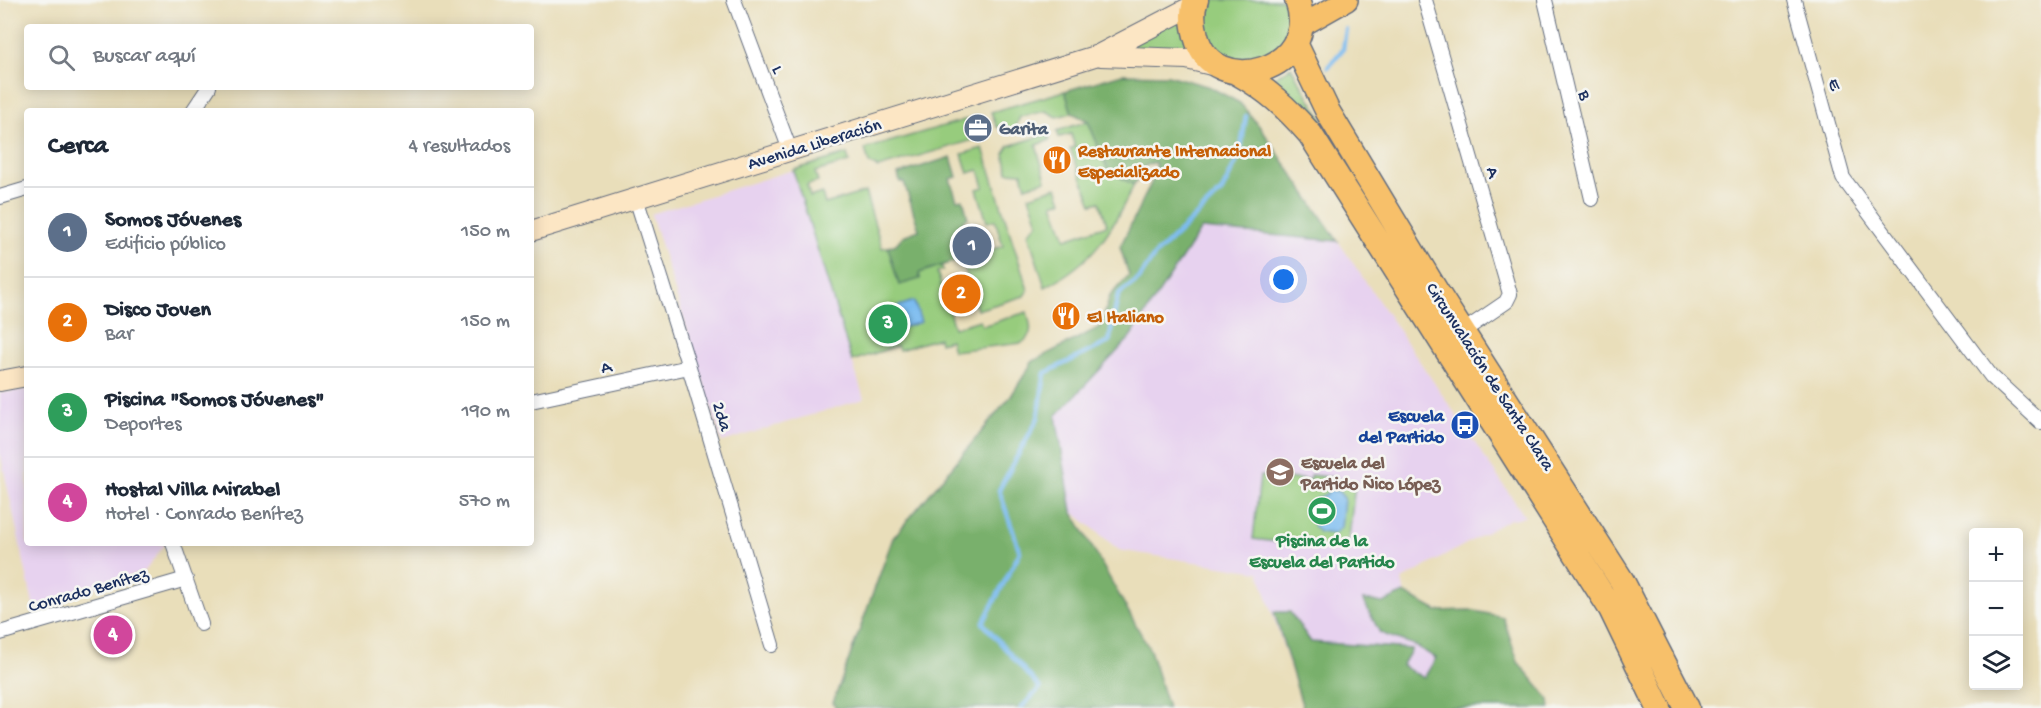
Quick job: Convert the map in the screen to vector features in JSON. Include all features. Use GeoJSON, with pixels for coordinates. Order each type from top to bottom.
{"type":"FeatureCollection","features":[{"type":"Feature","properties":{"kind":"highway","name":"Circunvalación de Santa Clara"},"geometry":{"type":"LineString","coordinates":[[1297,0],[1298,34],[1328,112],[1462,332],[1622,581],[1688,708]]}},
{"type":"Feature","properties":{"kind":"highway","name":"Circunvalación de Santa Clara"},"geometry":{"type":"LineString","coordinates":[[1195,2],[1193,23],[1197,40],[1207,56],[1264,87],[1280,100],[1310,134],[1611,609],[1659,708]]}},
{"type":"Feature","properties":{"kind":"highway"},"geometry":{"type":"LineString","coordinates":[[1229,69],[1254,72],[1271,67],[1285,57],[1298,34]]}},
{"type":"Feature","properties":{"kind":"main road"},"geometry":{"type":"LineString","coordinates":[[1298,34],[1347,0]]}},
{"type":"Feature","properties":{"kind":"main road","name":"Avenida Liberación"},"geometry":{"type":"LineString","coordinates":[[534,230],[1098,56],[1195,2]]}},
{"type":"Feature","properties":{"kind":"main road","name":"Avenida Liberación"},"geometry":{"type":"LineString","coordinates":[[1098,56],[1187,59],[1229,69]]}},
{"type":"Feature","properties":{"kind":"main road"},"geometry":{"type":"LineString","coordinates":[[0,381],[24,377]]}},
{"type":"Feature","properties":{"kind":"street","name":"L"},"geometry":{"type":"LineString","coordinates":[[734,0],[790,150]]}},
{"type":"Feature","properties":{"kind":"street","name":"A"},"geometry":{"type":"LineString","coordinates":[[1425,0],[1510,294],[1506,302],[1462,332]]}},
{"type":"Feature","properties":{"kind":"street","name":"B"},"geometry":{"type":"LineString","coordinates":[[1545,0],[1592,199]]}},
{"type":"Feature","properties":{"kind":"street","name":"E"},"geometry":{"type":"LineString","coordinates":[[1794,0],[1843,178],[1991,376],[2041,422]]}},
{"type":"Feature","properties":{"kind":"street"},"geometry":{"type":"LineString","coordinates":[[195,108],[207,90]]}},
{"type":"Feature","properties":{"kind":"street"},"geometry":{"type":"LineString","coordinates":[[0,197],[24,190]]}},
{"type":"Feature","properties":{"kind":"street","name":"2da"},"geometry":{"type":"LineString","coordinates":[[636,198],[690,367],[772,645]]}},
{"type":"Feature","properties":{"kind":"street","name":"A"},"geometry":{"type":"LineString","coordinates":[[534,400],[690,367]]}},
{"type":"Feature","properties":{"kind":"street"},"geometry":{"type":"LineString","coordinates":[[174,546],[201,624]]}},
{"type":"Feature","properties":{"kind":"street","name":"Conrado Benítez"},"geometry":{"type":"LineString","coordinates":[[0,633],[186,579]]}},
{"type":"Feature","properties":{"kind":"shaded area"},"geometry":{"type":"Polygon","coordinates":[[[793,170],[864,399],[722,442],[651,214],[793,170]]]}},
{"type":"Feature","properties":{"kind":"shaded area","name":"Escuela del Partido Ñico López"},"geometry":{"type":"Polygon","coordinates":[[[1201,229],[1338,241],[1525,517],[1510,519],[1402,580],[1414,645],[1436,658],[1424,678],[1403,666],[1303,708],[1259,572],[1119,550],[1072,511],[1056,416],[1128,340],[1201,229]]]}},
{"type":"Feature","properties":{"kind":"shaded area"},"geometry":{"type":"Polygon","coordinates":[[[24,389],[24,546],[164,546],[145,571],[34,608],[0,453],[0,393],[24,389]]]}},
{"type":"Feature","properties":{"kind":"green space"},"geometry":{"type":"Polygon","coordinates":[[[1206,0],[1286,0],[1290,22],[1286,39],[1271,54],[1261,58],[1250,61],[1229,59],[1215,49],[1203,31],[1206,0]]]}},
{"type":"Feature","properties":{"kind":"green space"},"geometry":{"type":"Polygon","coordinates":[[[1179,17],[1190,52],[1121,50],[1179,17]]]}},
{"type":"Feature","properties":{"kind":"green space"},"geometry":{"type":"Polygon","coordinates":[[[1291,67],[1410,268],[1270,80],[1291,67]]]}},
{"type":"Feature","properties":{"kind":"green space"},"geometry":{"type":"Polygon","coordinates":[[[1122,74],[1168,75],[1210,87],[1240,103],[1260,127],[1338,241],[1201,229],[1128,340],[1056,416],[1072,511],[1150,650],[1168,708],[836,708],[833,703],[893,538],[1011,396],[1033,361],[1100,327],[1110,296],[1129,275],[1120,247],[1157,171],[1155,162],[1145,166],[1134,185],[1108,170],[1088,121],[1072,113],[1065,91],[1122,74]]]}},
{"type":"Feature","properties":{"kind":"green space"},"geometry":{"type":"Polygon","coordinates":[[[1065,91],[1072,113],[1057,117],[1046,111],[1020,117],[1015,129],[1004,131],[996,126],[991,112],[1065,91]]]}},
{"type":"Feature","properties":{"kind":"green space"},"geometry":{"type":"Polygon","coordinates":[[[978,116],[980,125],[975,129],[980,132],[977,139],[878,168],[869,163],[865,149],[978,116]]]}},
{"type":"Feature","properties":{"kind":"green space"},"geometry":{"type":"Polygon","coordinates":[[[1088,121],[1108,170],[1134,185],[1117,218],[1099,245],[1076,267],[1045,287],[1028,233],[1038,223],[1029,196],[1057,187],[1062,201],[1053,204],[1066,239],[1107,225],[1100,202],[1092,204],[1070,149],[1075,147],[1071,134],[1059,137],[1057,131],[1088,121]]]}},
{"type":"Feature","properties":{"kind":"green space"},"geometry":{"type":"Polygon","coordinates":[[[1048,134],[1050,140],[1036,145],[1046,180],[1026,187],[1022,173],[1008,172],[1004,154],[1009,146],[1048,134]]]}},
{"type":"Feature","properties":{"kind":"green space"},"geometry":{"type":"Polygon","coordinates":[[[983,148],[1028,290],[1024,296],[977,310],[962,259],[1003,246],[995,220],[987,222],[977,189],[984,187],[979,170],[968,173],[962,154],[983,148]]]}},
{"type":"Feature","properties":{"kind":"green space"},"geometry":{"type":"Polygon","coordinates":[[[847,154],[849,162],[815,172],[818,182],[807,185],[810,197],[822,193],[825,204],[865,192],[882,248],[888,247],[899,285],[920,278],[919,273],[941,265],[943,270],[937,272],[954,328],[980,320],[982,326],[1027,312],[1030,333],[1026,340],[1022,343],[953,351],[950,340],[940,343],[939,338],[899,350],[897,346],[852,361],[793,170],[847,154]]]}},
{"type":"Feature","properties":{"kind":"green space"},"geometry":{"type":"Polygon","coordinates":[[[951,157],[957,177],[950,179],[957,200],[963,199],[968,218],[963,220],[974,255],[919,273],[920,279],[899,285],[888,247],[896,244],[903,236],[919,230],[904,182],[900,182],[898,174],[951,157]]]}},
{"type":"Feature","properties":{"kind":"green space","name":"Piscina de la Escuela del Partido"},"geometry":{"type":"Polygon","coordinates":[[[1310,475],[1338,478],[1337,483],[1355,485],[1349,538],[1338,549],[1253,539],[1260,476],[1310,480],[1310,475]]]}},
{"type":"Feature","properties":{"kind":"green space"},"geometry":{"type":"Polygon","coordinates":[[[1404,593],[1437,611],[1470,610],[1503,617],[1518,662],[1549,699],[1550,708],[1303,708],[1274,612],[1290,612],[1311,642],[1412,649],[1402,666],[1424,678],[1436,658],[1414,645],[1380,633],[1363,600],[1383,603],[1404,593]]]}},
{"type":"Feature","properties":{"kind":"water"},"geometry":{"type":"Polygon","coordinates":[[[914,301],[921,322],[882,334],[875,314],[914,301]]]}},
{"type":"Feature","properties":{"kind":"water"},"geometry":{"type":"Polygon","coordinates":[[[1328,490],[1338,491],[1344,498],[1341,527],[1334,534],[1319,532],[1313,525],[1316,499],[1327,494],[1328,490]]]}},
{"type":"Feature","properties":{"kind":"waterway"},"geometry":{"type":"LineString","coordinates":[[1328,67],[1343,49],[1346,29]]}},
{"type":"Feature","properties":{"kind":"waterway"},"geometry":{"type":"LineString","coordinates":[[1021,708],[1040,688],[983,623],[1020,552],[999,490],[1038,418],[1045,373],[1109,342],[1118,295],[1139,279],[1154,256],[1222,191],[1240,154],[1246,116]]}},
{"type":"Feature","properties":{"kind":"place","name":"Garita"},"geometry":{"type":"Point","coordinates":[978,128]}},
{"type":"Feature","properties":{"kind":"place","name":"Restaurante Internacional Especializado"},"geometry":{"type":"Point","coordinates":[1057,160]}},
{"type":"Feature","properties":{"kind":"place","name":"Somos Jóvenes"},"geometry":{"type":"Point","coordinates":[972,246]}},
{"type":"Feature","properties":{"kind":"place","name":"Disco Joven"},"geometry":{"type":"Point","coordinates":[961,294]}},
{"type":"Feature","properties":{"kind":"place","name":"El Italiano"},"geometry":{"type":"Point","coordinates":[1066,316]}},
{"type":"Feature","properties":{"kind":"place","name":"Piscina \"Somos Jóvenes\""},"geometry":{"type":"Point","coordinates":[888,324]}},
{"type":"Feature","properties":{"kind":"place","name":"Escuela del Partido"},"geometry":{"type":"Point","coordinates":[1465,425]}},
{"type":"Feature","properties":{"kind":"place","name":"Escuela del Partido Ñico López"},"geometry":{"type":"Point","coordinates":[1280,472]}},
{"type":"Feature","properties":{"kind":"place","name":"Piscina de la Escuela del Partido"},"geometry":{"type":"Point","coordinates":[1322,511]}},
{"type":"Feature","properties":{"kind":"place","name":"Hostal Villa Mirabel"},"geometry":{"type":"Point","coordinates":[113,635]}}]}
